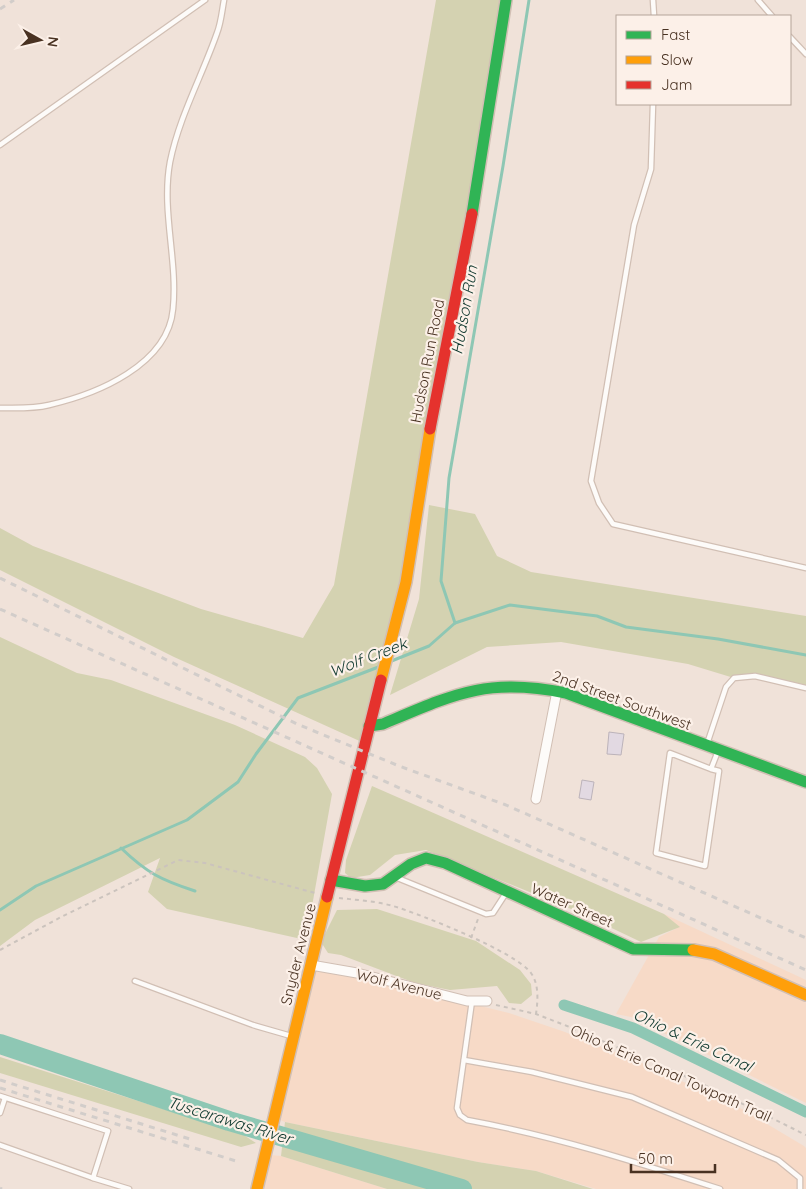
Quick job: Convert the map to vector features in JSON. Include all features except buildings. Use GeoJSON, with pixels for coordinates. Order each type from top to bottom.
{"type":"FeatureCollection","features":[{"type":"Feature","properties":{"kind":"main road","name":"Hudson Run Road"},"geometry":{"type":"LineString","coordinates":[[369,726],[406,582],[437,384],[478,184],[506,0]]}},
{"type":"Feature","properties":{"kind":"main road","name":"2nd Street Southwest"},"geometry":{"type":"LineString","coordinates":[[369,726],[383,724],[466,690],[497,685],[543,687],[806,782]]}},
{"type":"Feature","properties":{"kind":"main road","name":"Snyder Avenue"},"geometry":{"type":"LineString","coordinates":[[257,1189],[279,1089],[369,726]]}},
{"type":"Feature","properties":{"kind":"main road","name":"Water Street"},"geometry":{"type":"LineString","coordinates":[[331,880],[365,886],[383,884],[411,864],[426,858],[445,863],[633,949],[690,950],[714,954],[806,995]]}},
{"type":"Feature","properties":{"kind":"street"},"geometry":{"type":"LineString","coordinates":[[536,799],[557,691]]}},
{"type":"Feature","properties":{"kind":"street","name":"Wolf Avenue"},"geometry":{"type":"LineString","coordinates":[[311,965],[357,973],[472,1001],[487,1001]]}},
{"type":"Feature","properties":{"kind":"lane"},"geometry":{"type":"LineString","coordinates":[[0,144],[204,0]]}},
{"type":"Feature","properties":{"kind":"lane"},"geometry":{"type":"LineString","coordinates":[[0,408],[26,408],[49,405],[114,382],[137,366],[159,345],[171,326],[174,306],[166,193],[170,161],[180,128],[218,32],[224,0]]}},
{"type":"Feature","properties":{"kind":"lane"},"geometry":{"type":"LineString","coordinates":[[653,0],[654,15]]}},
{"type":"Feature","properties":{"kind":"lane"},"geometry":{"type":"LineString","coordinates":[[758,0],[771,15]]}},
{"type":"Feature","properties":{"kind":"lane"},"geometry":{"type":"LineString","coordinates":[[791,38],[806,54]]}},
{"type":"Feature","properties":{"kind":"lane"},"geometry":{"type":"LineString","coordinates":[[652,105],[651,169],[634,225],[591,481],[599,503],[614,524],[806,568]]}},
{"type":"Feature","properties":{"kind":"lane"},"geometry":{"type":"LineString","coordinates":[[706,746],[726,687],[734,678],[755,676],[806,688]]}},
{"type":"Feature","properties":{"kind":"lane"},"geometry":{"type":"LineString","coordinates":[[711,768],[718,751]]}},
{"type":"Feature","properties":{"kind":"lane"},"geometry":{"type":"LineString","coordinates":[[670,753],[711,768],[718,771],[705,866],[656,853],[670,753]]}},
{"type":"Feature","properties":{"kind":"lane"},"geometry":{"type":"LineString","coordinates":[[394,876],[486,914],[493,913],[507,892]]}},
{"type":"Feature","properties":{"kind":"lane"},"geometry":{"type":"LineString","coordinates":[[135,981],[253,1025],[293,1037]]}},
{"type":"Feature","properties":{"kind":"lane"},"geometry":{"type":"LineString","coordinates":[[472,1001],[457,1108],[460,1115],[467,1120],[521,1130],[594,1149],[720,1189]]}},
{"type":"Feature","properties":{"kind":"lane"},"geometry":{"type":"LineString","coordinates":[[464,1060],[532,1072],[632,1097],[778,1160],[800,1178],[800,1189]]}},
{"type":"Feature","properties":{"kind":"lane"},"geometry":{"type":"LineString","coordinates":[[0,1113],[3,1097],[108,1131],[93,1178]]}},
{"type":"Feature","properties":{"kind":"lane"},"geometry":{"type":"LineString","coordinates":[[0,1144],[128,1189]]}},
{"type":"Feature","properties":{"kind":"path"},"geometry":{"type":"LineString","coordinates":[[0,950],[55,920],[160,868],[185,859],[318,893]]}},
{"type":"Feature","properties":{"kind":"path"},"geometry":{"type":"LineString","coordinates":[[335,898],[391,906],[471,938],[515,960],[531,973],[537,990],[536,1014]]}},
{"type":"Feature","properties":{"kind":"path"},"geometry":{"type":"LineString","coordinates":[[471,938],[478,922],[478,911]]}},
{"type":"Feature","properties":{"kind":"path","name":"Ohio & Erie Canal Towpath Trail"},"geometry":{"type":"LineString","coordinates":[[487,1001],[500,1007],[536,1014],[694,1080],[806,1135]]}},
{"type":"Feature","properties":{"kind":"shaded area"},"geometry":{"type":"Polygon","coordinates":[[[436,0],[506,0],[410,558],[364,743],[174,657],[0,570],[0,528],[33,546],[201,609],[303,638],[334,585],[436,0]]]}},
{"type":"Feature","properties":{"kind":"shaded area"},"geometry":{"type":"Polygon","coordinates":[[[429,505],[475,514],[497,556],[531,572],[806,616],[806,688],[766,678],[734,678],[688,664],[561,642],[487,647],[390,695],[419,599],[429,505]]]}},
{"type":"Feature","properties":{"kind":"shaded area"},"geometry":{"type":"Polygon","coordinates":[[[0,637],[77,673],[111,680],[235,725],[305,757],[317,768],[332,794],[306,940],[167,909],[148,892],[160,858],[35,920],[0,946],[0,637]]]}},
{"type":"Feature","properties":{"kind":"shaded area"},"geometry":{"type":"Polygon","coordinates":[[[372,786],[664,914],[680,927],[641,942],[576,911],[426,850],[395,855],[370,875],[351,878],[345,873],[346,860],[372,786]]]}},
{"type":"Feature","properties":{"kind":"shaded area"},"geometry":{"type":"Polygon","coordinates":[[[377,909],[476,941],[520,970],[531,984],[532,995],[521,1004],[509,1003],[497,986],[450,990],[415,983],[341,955],[328,953],[321,942],[337,910],[377,909]]]}},
{"type":"Feature","properties":{"kind":"shaded area"},"geometry":{"type":"Polygon","coordinates":[[[664,914],[806,980],[806,1103],[631,1017],[616,1014],[659,937],[679,927],[664,914]]]}},
{"type":"Feature","properties":{"kind":"shaded area"},"geometry":{"type":"Polygon","coordinates":[[[311,965],[509,1013],[565,1032],[649,1066],[742,1109],[804,1146],[806,1148],[806,1189],[596,1189],[536,1171],[478,1162],[285,1122],[273,1117],[311,965]]]}},
{"type":"Feature","properties":{"kind":"shaded area"},"geometry":{"type":"Polygon","coordinates":[[[0,1057],[242,1134],[256,1143],[241,1147],[0,1073],[0,1057]]]}},
{"type":"Feature","properties":{"kind":"shaded area"},"geometry":{"type":"Polygon","coordinates":[[[285,1122],[478,1162],[536,1171],[593,1189],[387,1189],[281,1156],[285,1122]]]}},
{"type":"Feature","properties":{"kind":"shaded area"},"geometry":{"type":"Polygon","coordinates":[[[259,1154],[281,1156],[387,1189],[256,1189],[259,1154]]]}},
{"type":"Feature","properties":{"kind":"waterway","name":"Hudson Run"},"geometry":{"type":"LineString","coordinates":[[455,623],[441,581],[449,478],[503,166],[529,0]]}},
{"type":"Feature","properties":{"kind":"waterway","name":"Wolf Creek"},"geometry":{"type":"LineString","coordinates":[[389,662],[429,646],[455,623],[510,605],[597,616],[626,627],[718,639],[806,655]]}},
{"type":"Feature","properties":{"kind":"waterway","name":"Wolf Creek"},"geometry":{"type":"LineString","coordinates":[[0,910],[36,886],[187,820],[238,782],[256,754],[298,698],[381,666]]}},
{"type":"Feature","properties":{"kind":"waterway"},"geometry":{"type":"LineString","coordinates":[[121,848],[155,875],[195,891]]}},
{"type":"Feature","properties":{"kind":"waterway","name":"Ohio & Erie Canal"},"geometry":{"type":"LineString","coordinates":[[564,1005],[633,1028],[806,1112]]}},
{"type":"Feature","properties":{"kind":"waterway","name":"Tuscarawas River"},"geometry":{"type":"LineString","coordinates":[[0,1044],[229,1121],[462,1189]]}},
{"type":"Feature","properties":{"kind":"railway"},"geometry":{"type":"LineString","coordinates":[[0,9],[14,0]]}},
{"type":"Feature","properties":{"kind":"railway"},"geometry":{"type":"LineString","coordinates":[[0,578],[297,724],[399,766],[506,805],[806,938]]}},
{"type":"Feature","properties":{"kind":"railway"},"geometry":{"type":"LineString","coordinates":[[0,609],[806,970]]}},
{"type":"Feature","properties":{"kind":"railway"},"geometry":{"type":"LineString","coordinates":[[0,1080],[193,1140]]}},
{"type":"Feature","properties":{"kind":"railway"},"geometry":{"type":"LineString","coordinates":[[0,1088],[236,1161]]}},
{"type":"Feature","properties":{"kind":"traffic: fast"},"geometry":{"type":"LineString","coordinates":[[472,214],[506,0]]}},
{"type":"Feature","properties":{"kind":"traffic: fast"},"geometry":{"type":"LineString","coordinates":[[369,726],[383,724],[430,704],[472,691],[514,687],[538,689],[566,693],[806,782]]}},
{"type":"Feature","properties":{"kind":"traffic: fast"},"geometry":{"type":"LineString","coordinates":[[331,880],[365,886],[383,884],[411,864],[426,858],[445,863],[633,949],[693,950]]}},
{"type":"Feature","properties":{"kind":"traffic: slow"},"geometry":{"type":"LineString","coordinates":[[381,680],[406,582],[430,429]]}},
{"type":"Feature","properties":{"kind":"traffic: slow"},"geometry":{"type":"LineString","coordinates":[[257,1189],[327,897]]}},
{"type":"Feature","properties":{"kind":"traffic: slow"},"geometry":{"type":"LineString","coordinates":[[693,950],[714,954],[806,995]]}},
{"type":"Feature","properties":{"kind":"traffic: jam"},"geometry":{"type":"LineString","coordinates":[[430,429],[472,214]]}},
{"type":"Feature","properties":{"kind":"traffic: jam"},"geometry":{"type":"LineString","coordinates":[[327,897],[381,680]]}}]}
